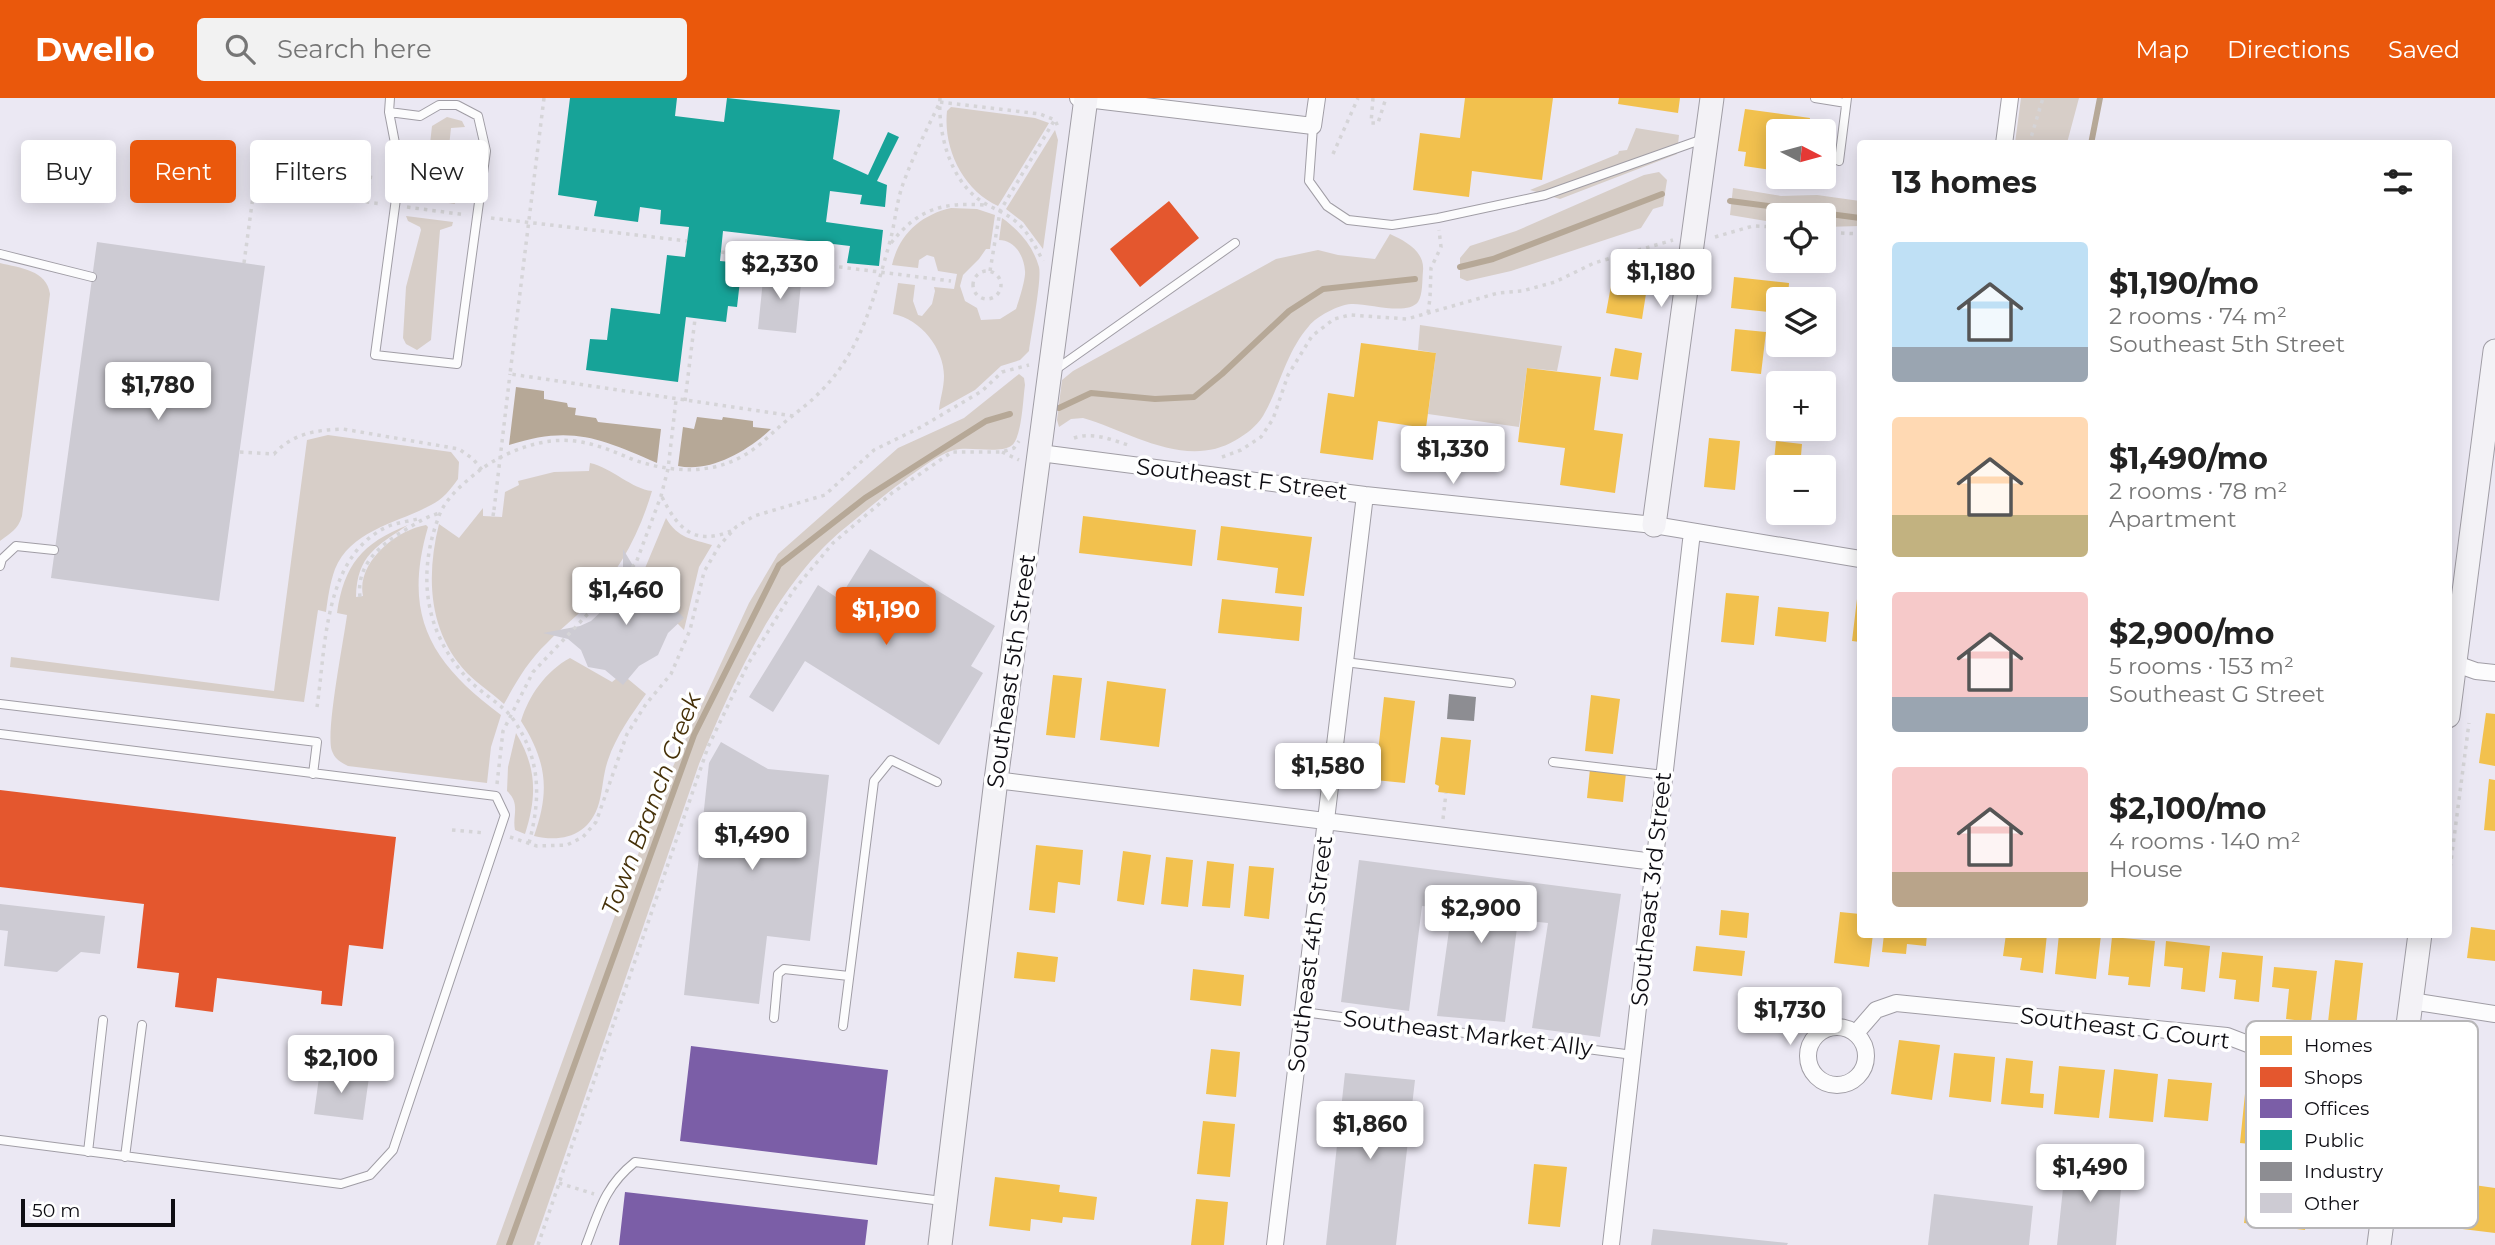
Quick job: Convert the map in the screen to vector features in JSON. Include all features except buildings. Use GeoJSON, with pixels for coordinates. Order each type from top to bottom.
{"type":"FeatureCollection","features":[{"type":"Feature","properties":{"kind":"street"},"geometry":{"type":"LineString","coordinates":[[1076,98],[1313,126],[1317,98]]}},
{"type":"Feature","properties":{"kind":"street","name":"Southeast 5th Street"},"geometry":{"type":"LineString","coordinates":[[940,1245],[996,780],[1041,369],[1086,98]]}},
{"type":"Feature","properties":{"kind":"street"},"geometry":{"type":"LineString","coordinates":[[1654,525],[1712,98]]}},
{"type":"Feature","properties":{"kind":"street"},"geometry":{"type":"LineString","coordinates":[[2005,140],[2010,98]]}},
{"type":"Feature","properties":{"kind":"street"},"geometry":{"type":"LineString","coordinates":[[2452,655],[2495,351]]}},
{"type":"Feature","properties":{"kind":"street","name":"Southeast F Street"},"geometry":{"type":"LineString","coordinates":[[1032,457],[1654,525],[1857,559]]}},
{"type":"Feature","properties":{"kind":"street","name":"Southeast 4th Street"},"geometry":{"type":"LineString","coordinates":[[1275,1245],[1365,495]]}},
{"type":"Feature","properties":{"kind":"street","name":"Southeast 3rd Street"},"geometry":{"type":"LineString","coordinates":[[1611,1245],[1692,532]]}},
{"type":"Feature","properties":{"kind":"street"},"geometry":{"type":"LineString","coordinates":[[2452,662],[2476,671],[2495,673]]}},
{"type":"Feature","properties":{"kind":"street"},"geometry":{"type":"LineString","coordinates":[[996,780],[1654,862]]}},
{"type":"Feature","properties":{"kind":"street"},"geometry":{"type":"LineString","coordinates":[[2408,1021],[2419,938]]}},
{"type":"Feature","properties":{"kind":"street"},"geometry":{"type":"LineString","coordinates":[[2411,1001],[2495,1014]]}},
{"type":"Feature","properties":{"kind":"street","name":"Southeast G Court"},"geometry":{"type":"LineString","coordinates":[[1856,1033],[1876,1010],[1896,1003],[2227,1036],[2246,1043]]}},
{"type":"Feature","properties":{"kind":"lane"},"geometry":{"type":"LineString","coordinates":[[389,112],[420,116],[439,105],[457,105],[478,116],[486,151],[457,364],[375,355],[400,169],[389,112],[390,98]]}},
{"type":"Feature","properties":{"kind":"lane"},"geometry":{"type":"LineString","coordinates":[[1815,98],[1846,100],[1839,161]]}},
{"type":"Feature","properties":{"kind":"lane"},"geometry":{"type":"LineString","coordinates":[[1313,126],[1309,181],[1327,206],[1348,220],[1392,225],[1545,195],[1706,138]]}},
{"type":"Feature","properties":{"kind":"lane"},"geometry":{"type":"LineString","coordinates":[[1041,369],[1235,243]]}},
{"type":"Feature","properties":{"kind":"lane"},"geometry":{"type":"LineString","coordinates":[[0,254],[92,277]]}},
{"type":"Feature","properties":{"kind":"lane"},"geometry":{"type":"LineString","coordinates":[[0,566],[2,559],[16,546],[54,550]]}},
{"type":"Feature","properties":{"kind":"lane"},"geometry":{"type":"LineString","coordinates":[[1345,662],[1511,683]]}},
{"type":"Feature","properties":{"kind":"lane"},"geometry":{"type":"LineString","coordinates":[[0,704],[317,742],[313,774]]}},
{"type":"Feature","properties":{"kind":"lane"},"geometry":{"type":"LineString","coordinates":[[0,734],[496,796],[505,815],[393,1150],[370,1175],[341,1184],[0,1140]]}},
{"type":"Feature","properties":{"kind":"lane"},"geometry":{"type":"LineString","coordinates":[[843,1026],[874,781],[891,760],[937,782]]}},
{"type":"Feature","properties":{"kind":"lane"},"geometry":{"type":"LineString","coordinates":[[1553,762],[1664,775]]}},
{"type":"Feature","properties":{"kind":"lane"},"geometry":{"type":"LineString","coordinates":[[774,1018],[778,974],[784,970],[849,976]]}},
{"type":"Feature","properties":{"kind":"lane","name":"Southeast Market Ally"},"geometry":{"type":"LineString","coordinates":[[1303,1012],[1633,1055]]}},
{"type":"Feature","properties":{"kind":"lane"},"geometry":{"type":"LineString","coordinates":[[88,1152],[103,1020]]}},
{"type":"Feature","properties":{"kind":"lane"},"geometry":{"type":"LineString","coordinates":[[125,1157],[142,1025]]}},
{"type":"Feature","properties":{"kind":"lane"},"geometry":{"type":"LineString","coordinates":[[586,1245],[603,1197],[621,1173],[635,1162],[945,1202]]}},
{"type":"Feature","properties":{"kind":"path"},"geometry":{"type":"LineString","coordinates":[[493,516],[544,98]]}},
{"type":"Feature","properties":{"kind":"path"},"geometry":{"type":"LineString","coordinates":[[1373,98],[1371,123],[1378,123],[1385,98]]}},
{"type":"Feature","properties":{"kind":"path"},"geometry":{"type":"LineString","coordinates":[[2030,140],[2043,98]]}},
{"type":"Feature","properties":{"kind":"path"},"geometry":{"type":"LineString","coordinates":[[1333,154],[1356,99]]}},
{"type":"Feature","properties":{"kind":"path"},"geometry":{"type":"LineString","coordinates":[[940,100],[1040,114],[1055,120],[1063,139]]}},
{"type":"Feature","properties":{"kind":"path"},"geometry":{"type":"LineString","coordinates":[[940,100],[942,130],[952,163],[967,188],[990,207]]}},
{"type":"Feature","properties":{"kind":"path"},"geometry":{"type":"LineString","coordinates":[[529,843],[538,795],[536,770],[527,745],[510,716],[472,684],[453,663],[432,623],[427,595],[428,564],[440,513],[452,495],[482,470],[500,457],[529,446],[573,441],[605,447],[668,469],[694,471],[717,468],[748,453],[794,416],[824,389],[846,361],[862,334],[890,244],[902,186],[940,100]]}},
{"type":"Feature","properties":{"kind":"path"},"geometry":{"type":"LineString","coordinates":[[990,271],[1000,211],[1055,120]]}},
{"type":"Feature","properties":{"kind":"path"},"geometry":{"type":"LineString","coordinates":[[244,262],[252,203]]}},
{"type":"Feature","properties":{"kind":"path"},"geometry":{"type":"LineString","coordinates":[[371,203],[687,241]]}},
{"type":"Feature","properties":{"kind":"path"},"geometry":{"type":"LineString","coordinates":[[890,244],[904,226],[920,214],[945,206],[966,204],[990,207],[1014,220],[1026,232],[1045,265],[1047,253]]}},
{"type":"Feature","properties":{"kind":"path"},"geometry":{"type":"LineString","coordinates":[[1427,313],[1430,268],[1441,247],[1438,218]]}},
{"type":"Feature","properties":{"kind":"path"},"geometry":{"type":"LineString","coordinates":[[1706,237],[1718,237],[1752,226],[1766,227]]}},
{"type":"Feature","properties":{"kind":"path"},"geometry":{"type":"LineString","coordinates":[[1836,233],[1857,234]]}},
{"type":"Feature","properties":{"kind":"path"},"geometry":{"type":"LineString","coordinates":[[1220,458],[1241,450],[1261,437],[1273,419],[1288,375],[1312,336],[1334,319],[1350,315],[1407,319],[1498,293],[1522,291],[1555,282],[1594,263],[1677,239]]}},
{"type":"Feature","properties":{"kind":"path"},"geometry":{"type":"LineString","coordinates":[[721,252],[951,281]]}},
{"type":"Feature","properties":{"kind":"path"},"geometry":{"type":"LineString","coordinates":[[990,271],[1000,279],[1001,289],[992,299],[982,299],[973,289],[974,279],[980,272],[990,271]]}},
{"type":"Feature","properties":{"kind":"path"},"geometry":{"type":"LineString","coordinates":[[685,401],[695,318]]}},
{"type":"Feature","properties":{"kind":"path"},"geometry":{"type":"LineString","coordinates":[[661,496],[674,519],[687,531],[712,538],[733,530],[754,516],[825,495],[874,450],[921,427],[982,391],[1002,372],[1041,369]]}},
{"type":"Feature","properties":{"kind":"path"},"geometry":{"type":"LineString","coordinates":[[510,374],[794,416]]}},
{"type":"Feature","properties":{"kind":"path"},"geometry":{"type":"LineString","coordinates":[[496,796],[503,732],[533,672],[636,563],[668,469],[676,400]]}},
{"type":"Feature","properties":{"kind":"path"},"geometry":{"type":"LineString","coordinates":[[240,452],[274,454],[285,442],[298,435],[343,429],[459,449],[482,470]]}},
{"type":"Feature","properties":{"kind":"path"},"geometry":{"type":"LineString","coordinates":[[1070,439],[1084,435],[1128,444]]}},
{"type":"Feature","properties":{"kind":"path"},"geometry":{"type":"LineString","coordinates":[[538,1245],[708,747],[748,664],[801,581],[833,543],[892,493],[952,452],[1002,452],[1011,458],[1032,457]]}},
{"type":"Feature","properties":{"kind":"path"},"geometry":{"type":"LineString","coordinates":[[317,707],[334,596],[347,563],[367,540],[389,526],[440,513]]}},
{"type":"Feature","properties":{"kind":"path"},"geometry":{"type":"LineString","coordinates":[[360,597],[361,577],[369,560],[381,546],[421,518]]}},
{"type":"Feature","properties":{"kind":"path"},"geometry":{"type":"LineString","coordinates":[[509,837],[537,846],[567,845],[583,837],[596,822],[627,734],[646,704],[671,674],[690,629],[704,572],[719,546],[733,530]]}},
{"type":"Feature","properties":{"kind":"path"},"geometry":{"type":"LineString","coordinates":[[1441,835],[1446,793]]}},
{"type":"Feature","properties":{"kind":"path"},"geometry":{"type":"LineString","coordinates":[[452,830],[485,834]]}},
{"type":"Feature","properties":{"kind":"path"},"geometry":{"type":"LineString","coordinates":[[559,1183],[603,1197]]}},
{"type":"Feature","properties":{"kind":"shaded area"},"geometry":{"type":"Polygon","coordinates":[[[2021,98],[2079,98],[2068,140],[2015,140],[2021,98]]]}},
{"type":"Feature","properties":{"kind":"shaded area"},"geometry":{"type":"Polygon","coordinates":[[[951,107],[1035,118],[1049,123],[998,206],[975,190],[958,167],[948,140],[947,111],[951,107]]]}},
{"type":"Feature","properties":{"kind":"shaded area"},"geometry":{"type":"Polygon","coordinates":[[[447,117],[462,121],[465,127],[451,128],[450,140],[430,140],[432,126],[447,117]]]}},
{"type":"Feature","properties":{"kind":"shaded area"},"geometry":{"type":"Polygon","coordinates":[[[1636,128],[1679,135],[1677,154],[1560,199],[1530,190],[1618,154],[1619,151],[1627,150],[1636,128]]]}},
{"type":"Feature","properties":{"kind":"shaded area"},"geometry":{"type":"Polygon","coordinates":[[[1055,130],[1058,140],[1043,249],[1023,222],[1006,209],[1055,130]]]}},
{"type":"Feature","properties":{"kind":"shaded area"},"geometry":{"type":"Polygon","coordinates":[[[1659,172],[1667,180],[1663,206],[1653,209],[1641,228],[1511,271],[1467,281],[1460,278],[1460,258],[1470,246],[1516,231],[1644,175],[1659,172]]]}},
{"type":"Feature","properties":{"kind":"shaded area"},"geometry":{"type":"Polygon","coordinates":[[[1733,188],[1781,196],[1817,195],[1857,201],[1857,226],[1836,227],[1836,203],[1766,203],[1766,221],[1730,215],[1733,188]]]}},
{"type":"Feature","properties":{"kind":"shaded area"},"geometry":{"type":"Polygon","coordinates":[[[951,208],[977,209],[995,215],[990,249],[986,249],[963,275],[960,286],[965,301],[977,308],[981,320],[1000,319],[1016,309],[1023,284],[1025,271],[1021,255],[1010,243],[999,240],[1002,218],[1020,233],[1033,252],[1039,267],[1039,283],[1029,351],[1020,360],[1001,366],[975,390],[939,410],[944,376],[940,356],[921,329],[913,322],[893,314],[898,283],[915,285],[913,301],[918,315],[922,316],[932,304],[934,287],[954,289],[957,274],[938,271],[934,257],[927,255],[919,260],[918,268],[892,265],[900,244],[912,228],[930,216],[951,208]]]}},
{"type":"Feature","properties":{"kind":"shaded area"},"geometry":{"type":"Polygon","coordinates":[[[406,216],[453,222],[452,226],[440,230],[431,340],[417,350],[406,344],[403,338],[406,287],[421,230],[408,221],[406,216]]]}},
{"type":"Feature","properties":{"kind":"shaded area"},"geometry":{"type":"Polygon","coordinates":[[[1390,234],[1408,244],[1421,258],[1422,283],[1418,302],[1413,306],[1396,309],[1351,304],[1317,318],[1294,347],[1263,416],[1251,430],[1236,440],[1217,448],[1178,450],[1159,446],[1083,418],[1071,419],[1059,427],[1057,420],[1062,380],[1073,371],[1276,259],[1318,250],[1375,259],[1390,234]]]}},
{"type":"Feature","properties":{"kind":"shaded area"},"geometry":{"type":"Polygon","coordinates":[[[0,263],[38,275],[48,286],[50,294],[22,516],[16,528],[0,541],[0,263]]]}},
{"type":"Feature","properties":{"kind":"shaded area"},"geometry":{"type":"Polygon","coordinates":[[[1420,325],[1562,346],[1557,371],[1527,368],[1519,427],[1428,414],[1436,353],[1418,350],[1420,325]]]}},
{"type":"Feature","properties":{"kind":"shaded area"},"geometry":{"type":"Polygon","coordinates":[[[1019,374],[1024,378],[1025,385],[1020,427],[1015,442],[999,449],[954,450],[930,462],[899,484],[821,550],[778,605],[759,636],[726,701],[699,764],[534,1245],[496,1245],[626,885],[670,773],[749,603],[778,554],[898,448],[964,418],[1019,374]]]}},
{"type":"Feature","properties":{"kind":"shaded area"},"geometry":{"type":"Polygon","coordinates":[[[516,387],[544,391],[544,399],[567,403],[568,407],[576,408],[575,415],[596,418],[598,422],[661,429],[657,463],[619,447],[585,437],[550,436],[509,445],[516,387]]]}},
{"type":"Feature","properties":{"kind":"shaded area"},"geometry":{"type":"Polygon","coordinates":[[[697,417],[753,421],[753,427],[771,429],[728,458],[703,466],[678,466],[683,427],[694,429],[697,417]]]}},
{"type":"Feature","properties":{"kind":"shaded area"},"geometry":{"type":"Polygon","coordinates":[[[328,435],[451,452],[459,462],[458,479],[435,503],[364,536],[342,556],[333,574],[326,612],[318,610],[304,702],[10,667],[11,657],[274,691],[307,440],[328,435]]]}},
{"type":"Feature","properties":{"kind":"shaded area"},"geometry":{"type":"Polygon","coordinates":[[[590,463],[652,491],[647,507],[634,538],[608,581],[534,657],[504,704],[467,673],[444,640],[434,603],[432,583],[432,563],[439,524],[459,538],[483,508],[483,516],[502,517],[505,492],[519,485],[518,481],[554,472],[589,471],[590,463]]]}},
{"type":"Feature","properties":{"kind":"shaded area"},"geometry":{"type":"Polygon","coordinates":[[[666,518],[681,534],[712,545],[699,567],[684,630],[670,616],[675,605],[643,573],[666,518]]]}},
{"type":"Feature","properties":{"kind":"shaded area"},"geometry":{"type":"Polygon","coordinates":[[[408,525],[378,546],[365,561],[357,583],[356,597],[363,596],[362,584],[366,572],[381,550],[414,528],[426,525],[428,527],[421,558],[419,587],[421,612],[428,635],[456,676],[501,715],[491,747],[487,783],[348,766],[338,760],[332,751],[333,707],[347,615],[337,613],[340,596],[350,569],[367,548],[408,525]]]}},
{"type":"Feature","properties":{"kind":"shaded area"},"geometry":{"type":"Polygon","coordinates":[[[570,658],[612,682],[622,674],[646,694],[611,751],[599,803],[589,823],[574,834],[545,838],[534,836],[544,791],[541,764],[521,721],[540,685],[553,670],[570,658]]]}},
{"type":"Feature","properties":{"kind":"shaded area"},"geometry":{"type":"Polygon","coordinates":[[[516,733],[528,758],[533,782],[532,807],[525,834],[515,830],[514,800],[507,791],[508,767],[516,733]]]}},
{"type":"Feature","properties":{"kind":"waterway","name":"Town Branch Creek"},"geometry":{"type":"LineString","coordinates":[[2092,140],[2100,98]]}},
{"type":"Feature","properties":{"kind":"waterway","name":"Town Branch Creek"},"geometry":{"type":"LineString","coordinates":[[1460,267],[1493,259],[1662,194]]}},
{"type":"Feature","properties":{"kind":"waterway","name":"Town Branch Creek"},"geometry":{"type":"LineString","coordinates":[[1730,201],[1857,218]]}},
{"type":"Feature","properties":{"kind":"waterway","name":"Town Branch Creek"},"geometry":{"type":"LineString","coordinates":[[1059,408],[1091,393],[1155,399],[1194,397],[1289,311],[1323,289],[1415,279]]}},
{"type":"Feature","properties":{"kind":"waterway","name":"Town Branch Creek"},"geometry":{"type":"LineString","coordinates":[[509,1245],[694,735],[779,565],[865,498],[986,421],[1010,414]]}}]}
